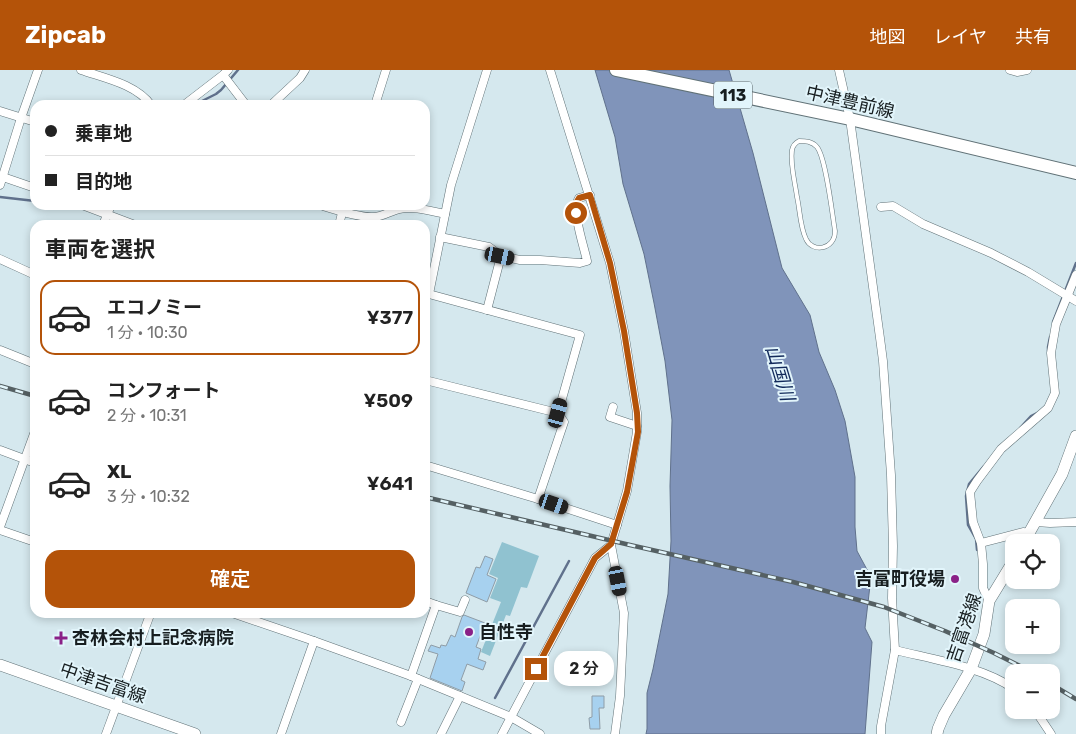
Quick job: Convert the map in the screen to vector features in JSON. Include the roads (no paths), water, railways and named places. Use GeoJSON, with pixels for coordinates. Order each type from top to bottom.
{"type":"FeatureCollection","features":[{"type":"Feature","properties":{"kind":"main road","name":"中津豊前線"},"geometry":{"type":"LineString","coordinates":[[616,70],[850,119],[1076,173]]}},
{"type":"Feature","properties":{"kind":"main road"},"geometry":{"type":"LineString","coordinates":[[1029,534],[1062,474],[1076,436]]}},
{"type":"Feature","properties":{"kind":"main road","name":"吉富港線"},"geometry":{"type":"LineString","coordinates":[[937,734],[954,695],[971,669],[984,634],[989,600],[1005,574]]}},
{"type":"Feature","properties":{"kind":"main road","name":"中津吉富線"},"geometry":{"type":"LineString","coordinates":[[0,666],[195,734]]}},
{"type":"Feature","properties":{"kind":"street"},"geometry":{"type":"LineString","coordinates":[[0,185],[38,70]]}},
{"type":"Feature","properties":{"kind":"street"},"geometry":{"type":"LineString","coordinates":[[81,70],[134,90],[146,100]]}},
{"type":"Feature","properties":{"kind":"street"},"geometry":{"type":"LineString","coordinates":[[276,100],[300,78],[305,70]]}},
{"type":"Feature","properties":{"kind":"street"},"geometry":{"type":"LineString","coordinates":[[377,100],[386,70]]}},
{"type":"Feature","properties":{"kind":"street"},"geometry":{"type":"LineString","coordinates":[[430,281],[451,185],[488,70]]}},
{"type":"Feature","properties":{"kind":"street"},"geometry":{"type":"LineString","coordinates":[[550,70],[610,263],[636,404],[638,432],[627,492],[611,544],[624,613],[620,696],[615,734]]}},
{"type":"Feature","properties":{"kind":"street"},"geometry":{"type":"LineString","coordinates":[[839,70],[850,119],[883,361],[891,476],[892,598],[895,650],[881,734]]}},
{"type":"Feature","properties":{"kind":"street"},"geometry":{"type":"LineString","coordinates":[[841,80],[845,70]]}},
{"type":"Feature","properties":{"kind":"street"},"geometry":{"type":"LineString","coordinates":[[1010,70],[1017,72],[1027,70]]}},
{"type":"Feature","properties":{"kind":"street"},"geometry":{"type":"LineString","coordinates":[[190,100],[225,73],[243,100]]}},
{"type":"Feature","properties":{"kind":"street"},"geometry":{"type":"LineString","coordinates":[[0,111],[30,121]]}},
{"type":"Feature","properties":{"kind":"street"},"geometry":{"type":"LineString","coordinates":[[2,176],[30,186]]}},
{"type":"Feature","properties":{"kind":"street"},"geometry":{"type":"LineString","coordinates":[[440,237],[489,248],[500,256],[520,260],[580,263],[588,261],[576,213],[576,203],[579,198],[590,195]]}},
{"type":"Feature","properties":{"kind":"street"},"geometry":{"type":"LineString","coordinates":[[881,207],[893,206],[923,224],[991,253],[1028,272],[1076,301]]}},
{"type":"Feature","properties":{"kind":"street"},"geometry":{"type":"LineString","coordinates":[[96,210],[122,220]]}},
{"type":"Feature","properties":{"kind":"street"},"geometry":{"type":"LineString","coordinates":[[105,220],[109,210]]}},
{"type":"Feature","properties":{"kind":"street"},"geometry":{"type":"LineString","coordinates":[[349,210],[368,217],[382,216],[393,210]]}},
{"type":"Feature","properties":{"kind":"street"},"geometry":{"type":"LineString","coordinates":[[424,210],[445,214]]}},
{"type":"Feature","properties":{"kind":"street"},"geometry":{"type":"LineString","coordinates":[[487,310],[500,256]]}},
{"type":"Feature","properties":{"kind":"street"},"geometry":{"type":"LineString","coordinates":[[0,259],[30,273]]}},
{"type":"Feature","properties":{"kind":"street"},"geometry":{"type":"LineString","coordinates":[[989,600],[983,588],[981,543],[973,522],[970,492],[1001,449],[1048,408],[1055,393],[1051,352],[1056,324],[1076,275]]}},
{"type":"Feature","properties":{"kind":"street"},"geometry":{"type":"LineString","coordinates":[[430,295],[580,335],[558,413]]}},
{"type":"Feature","properties":{"kind":"street"},"geometry":{"type":"LineString","coordinates":[[0,350],[30,362]]}},
{"type":"Feature","properties":{"kind":"street"},"geometry":{"type":"LineString","coordinates":[[430,381],[558,413],[564,422],[538,499]]}},
{"type":"Feature","properties":{"kind":"street"},"geometry":{"type":"LineString","coordinates":[[613,407],[610,417],[637,426]]}},
{"type":"Feature","properties":{"kind":"street"},"geometry":{"type":"LineString","coordinates":[[30,445],[0,528],[30,540]]}},
{"type":"Feature","properties":{"kind":"street"},"geometry":{"type":"LineString","coordinates":[[0,450],[30,461]]}},
{"type":"Feature","properties":{"kind":"street"},"geometry":{"type":"LineString","coordinates":[[430,467],[617,525]]}},
{"type":"Feature","properties":{"kind":"street"},"geometry":{"type":"LineString","coordinates":[[1036,522],[1076,522]]}},
{"type":"Feature","properties":{"kind":"street"},"geometry":{"type":"LineString","coordinates":[[981,543],[1005,537]]}},
{"type":"Feature","properties":{"kind":"street"},"geometry":{"type":"LineString","coordinates":[[502,734],[595,558],[611,544]]}},
{"type":"Feature","properties":{"kind":"street"},"geometry":{"type":"LineString","coordinates":[[430,603],[460,612],[465,600]]}},
{"type":"Feature","properties":{"kind":"street"},"geometry":{"type":"LineString","coordinates":[[401,722],[436,605]]}},
{"type":"Feature","properties":{"kind":"street"},"geometry":{"type":"LineString","coordinates":[[106,734],[148,618]]}},
{"type":"Feature","properties":{"kind":"street"},"geometry":{"type":"LineString","coordinates":[[247,618],[314,641],[460,696],[511,718],[540,734]]}},
{"type":"Feature","properties":{"kind":"street"},"geometry":{"type":"LineString","coordinates":[[281,734],[314,641]]}},
{"type":"Feature","properties":{"kind":"street"},"geometry":{"type":"LineString","coordinates":[[895,650],[971,669],[1005,683]]}},
{"type":"Feature","properties":{"kind":"street"},"geometry":{"type":"LineString","coordinates":[[441,734],[460,696]]}},
{"type":"Feature","properties":{"kind":"street"},"geometry":{"type":"LineString","coordinates":[[1041,719],[1050,734]]}},
{"type":"Feature","properties":{"kind":"street"},"geometry":{"type":"LineString","coordinates":[[525,725],[527,734]]}},
{"type":"Feature","properties":{"kind":"lane"},"geometry":{"type":"LineString","coordinates":[[799,141],[808,141],[816,146],[824,162],[835,230],[834,240],[828,246],[815,247],[809,244],[806,239],[801,221],[792,164],[792,151],[794,145],[799,141]]}},
{"type":"Feature","properties":{"kind":"water","name":"山国川"},"geometry":{"type":"Polygon","coordinates":[[[595,70],[729,70],[753,153],[782,268],[810,315],[819,352],[835,390],[845,421],[855,477],[857,551],[871,577],[865,628],[872,642],[865,734],[646,734],[647,693],[668,594],[671,541],[672,420],[665,361],[644,254],[623,184],[615,137],[595,70]]]}},
{"type":"Feature","properties":{"kind":"waterway"},"geometry":{"type":"LineString","coordinates":[[204,100],[221,90],[238,70]]}},
{"type":"Feature","properties":{"kind":"waterway"},"geometry":{"type":"LineString","coordinates":[[0,197],[30,200]]}},
{"type":"Feature","properties":{"kind":"waterway"},"geometry":{"type":"LineString","coordinates":[[1053,322],[1076,263]]}},
{"type":"Feature","properties":{"kind":"waterway"},"geometry":{"type":"LineString","coordinates":[[1048,351],[1050,337]]}},
{"type":"Feature","properties":{"kind":"waterway"},"geometry":{"type":"LineString","coordinates":[[1020,428],[1031,416],[1039,412]]}},
{"type":"Feature","properties":{"kind":"waterway"},"geometry":{"type":"LineString","coordinates":[[977,550],[976,539],[968,525],[966,496],[969,484],[984,466]]}},
{"type":"Feature","properties":{"kind":"waterway"},"geometry":{"type":"LineString","coordinates":[[495,698],[569,561]]}},
{"type":"Feature","properties":{"kind":"railway"},"geometry":{"type":"LineString","coordinates":[[0,386],[30,395]]}},
{"type":"Feature","properties":{"kind":"railway"},"geometry":{"type":"LineString","coordinates":[[430,498],[793,582],[884,607],[945,631],[1016,664]]}},
{"type":"Feature","properties":{"kind":"railway"},"geometry":{"type":"LineString","coordinates":[[1060,689],[1076,699]]}},
{"type":"Feature","properties":{"kind":"place","name":"吉富町役場"},"geometry":{"type":"Point","coordinates":[955,579]}},
{"type":"Feature","properties":{"kind":"place","name":"自性寺"},"geometry":{"type":"Point","coordinates":[469,632]}},
{"type":"Feature","properties":{"kind":"place","name":"杏林会村上記念病院"},"geometry":{"type":"Point","coordinates":[61,638]}}]}
